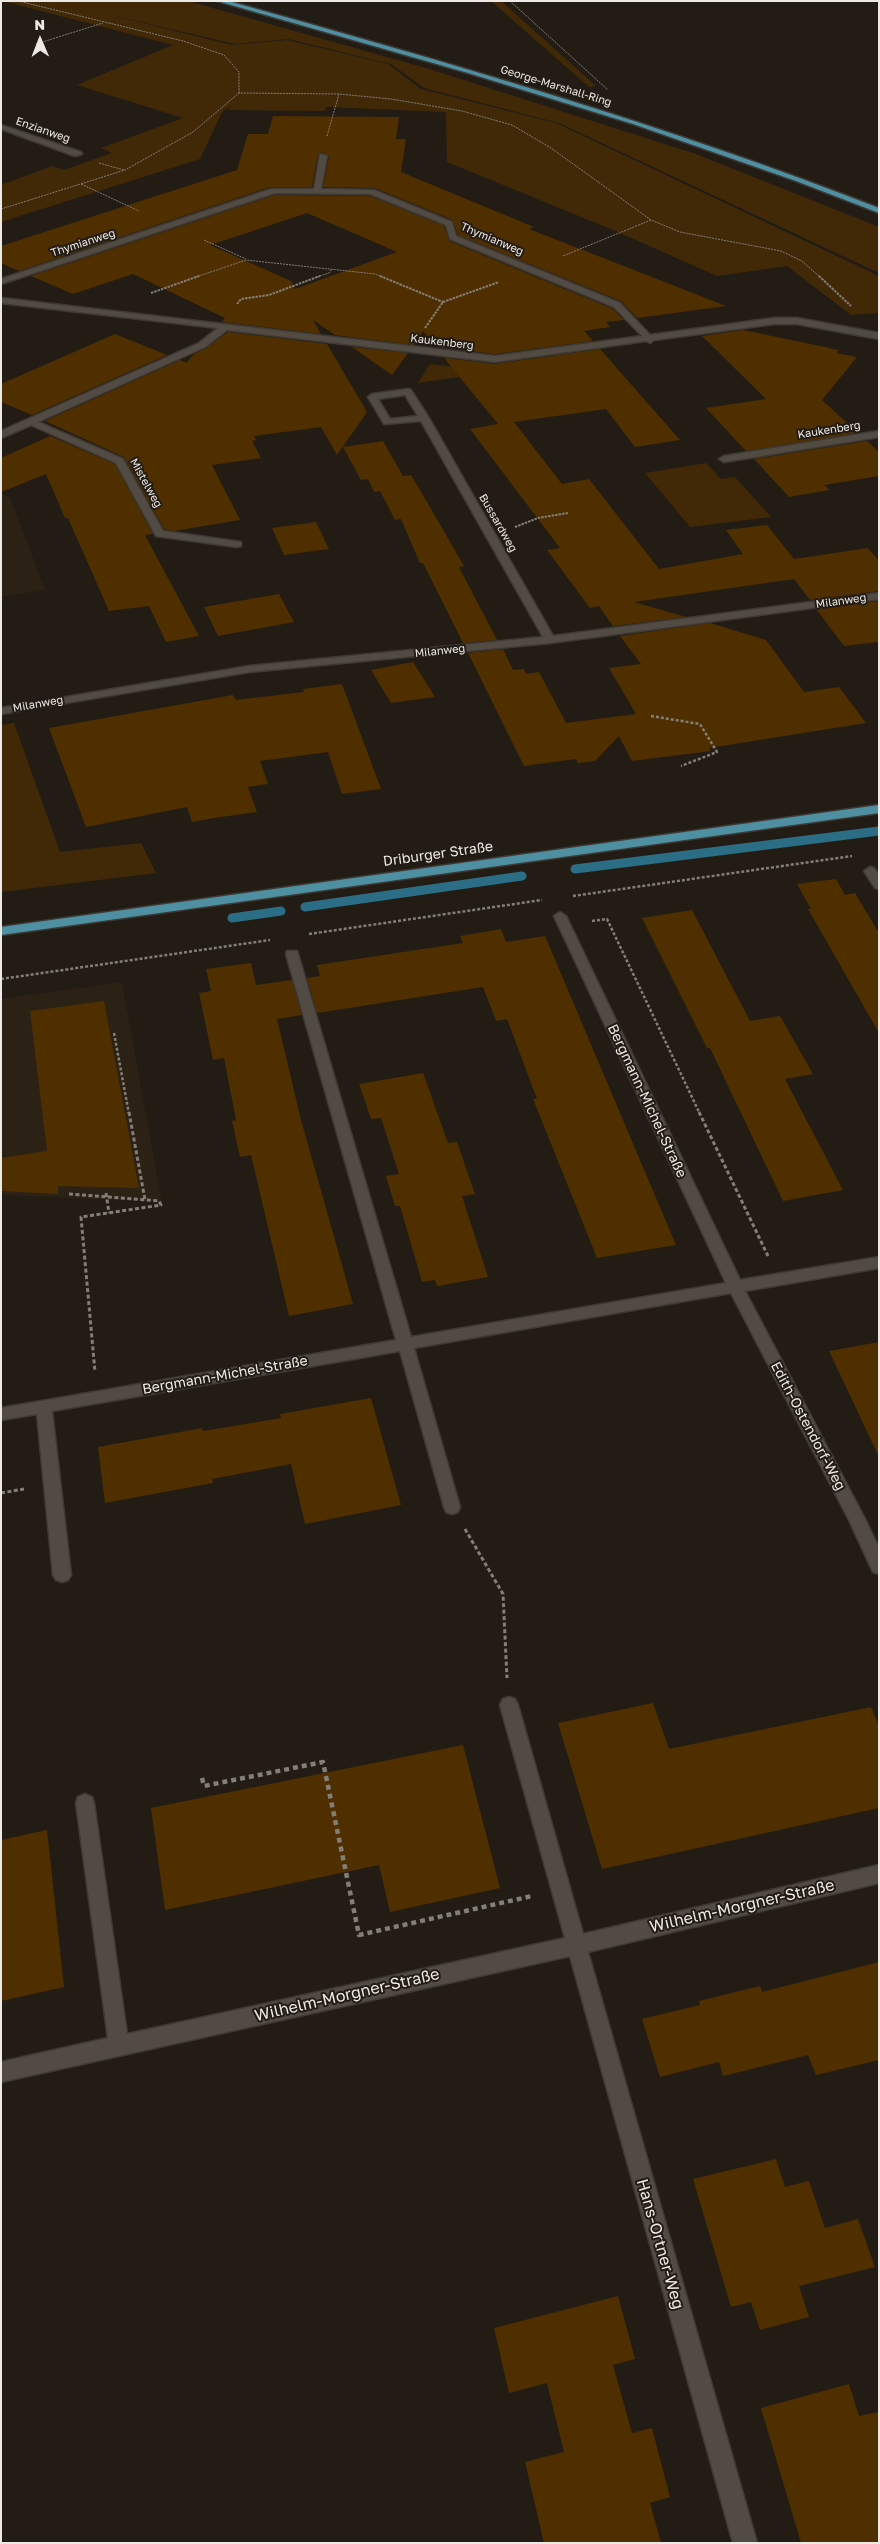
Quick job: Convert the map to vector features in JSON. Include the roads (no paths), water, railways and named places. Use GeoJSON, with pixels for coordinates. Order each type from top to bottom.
{"type":"FeatureCollection","features":[{"type":"Feature","properties":{"kind":"main road","name":"George-Marshall-Ring"},"geometry":{"type":"LineString","coordinates":[[220,1],[449,64],[640,123],[799,179],[879,211]]}},
{"type":"Feature","properties":{"kind":"main road","name":"Driburger Straße"},"geometry":{"type":"LineString","coordinates":[[1,931],[879,809]]}},
{"type":"Feature","properties":{"kind":"street","name":"Enzianweg"},"geometry":{"type":"LineString","coordinates":[[1,127],[78,154]]}},
{"type":"Feature","properties":{"kind":"street"},"geometry":{"type":"LineString","coordinates":[[317,191],[323,156]]}},
{"type":"Feature","properties":{"kind":"street","name":"Thymianweg"},"geometry":{"type":"LineString","coordinates":[[1,282],[274,192],[371,192],[449,224],[453,237],[618,304],[650,340]]}},
{"type":"Feature","properties":{"kind":"street","name":"Kaukenberg"},"geometry":{"type":"LineString","coordinates":[[1,300],[478,358],[511,358],[650,340],[774,321],[797,321],[879,336]]}},
{"type":"Feature","properties":{"kind":"street"},"geometry":{"type":"LineString","coordinates":[[1,434],[202,345],[222,327]]}},
{"type":"Feature","properties":{"kind":"street","name":"Bussardweg"},"geometry":{"type":"LineString","coordinates":[[424,418],[387,422],[372,397],[408,392],[424,418],[550,640]]}},
{"type":"Feature","properties":{"kind":"street","name":"Mistelweg"},"geometry":{"type":"LineString","coordinates":[[31,422],[120,461],[159,534],[237,544]]}},
{"type":"Feature","properties":{"kind":"street","name":"Kaukenberg"},"geometry":{"type":"LineString","coordinates":[[724,459],[879,434]]}},
{"type":"Feature","properties":{"kind":"street","name":"Milanweg"},"geometry":{"type":"LineString","coordinates":[[1,711],[249,669],[550,640],[879,596]]}},
{"type":"Feature","properties":{"kind":"street"},"geometry":{"type":"LineString","coordinates":[[870,871],[879,885]]}},
{"type":"Feature","properties":{"kind":"street","name":"Bergmann-Michel-Straße"},"geometry":{"type":"LineString","coordinates":[[562,920],[735,1286]]}},
{"type":"Feature","properties":{"kind":"street"},"geometry":{"type":"LineString","coordinates":[[292,954],[323,1071],[407,1344],[452,1507]]}},
{"type":"Feature","properties":{"kind":"street","name":"Bergmann-Michel-Straße"},"geometry":{"type":"LineString","coordinates":[[1,1414],[879,1262]]}},
{"type":"Feature","properties":{"kind":"street","name":"Edith-Ostendorf-Weg"},"geometry":{"type":"LineString","coordinates":[[735,1286],[857,1519],[879,1568]]}},
{"type":"Feature","properties":{"kind":"street"},"geometry":{"type":"LineString","coordinates":[[44,1407],[62,1575]]}},
{"type":"Feature","properties":{"kind":"street"},"geometry":{"type":"LineString","coordinates":[[509,1705],[576,1945]]}},
{"type":"Feature","properties":{"kind":"street"},"geometry":{"type":"LineString","coordinates":[[85,1803],[120,2046]]}},
{"type":"Feature","properties":{"kind":"street","name":"Wilhelm-Morgner-Straße"},"geometry":{"type":"LineString","coordinates":[[1,2072],[576,1945],[879,1874]]}},
{"type":"Feature","properties":{"kind":"street","name":"Hans-Ortner-Weg"},"geometry":{"type":"LineString","coordinates":[[576,1945],[745,2543]]}},
{"type":"Feature","properties":{"kind":"waterway"},"geometry":{"type":"LineString","coordinates":[[575,869],[879,831]]}},
{"type":"Feature","properties":{"kind":"waterway"},"geometry":{"type":"LineString","coordinates":[[305,907],[522,876]]}},
{"type":"Feature","properties":{"kind":"waterway"},"geometry":{"type":"LineString","coordinates":[[232,918],[281,911]]}}]}
